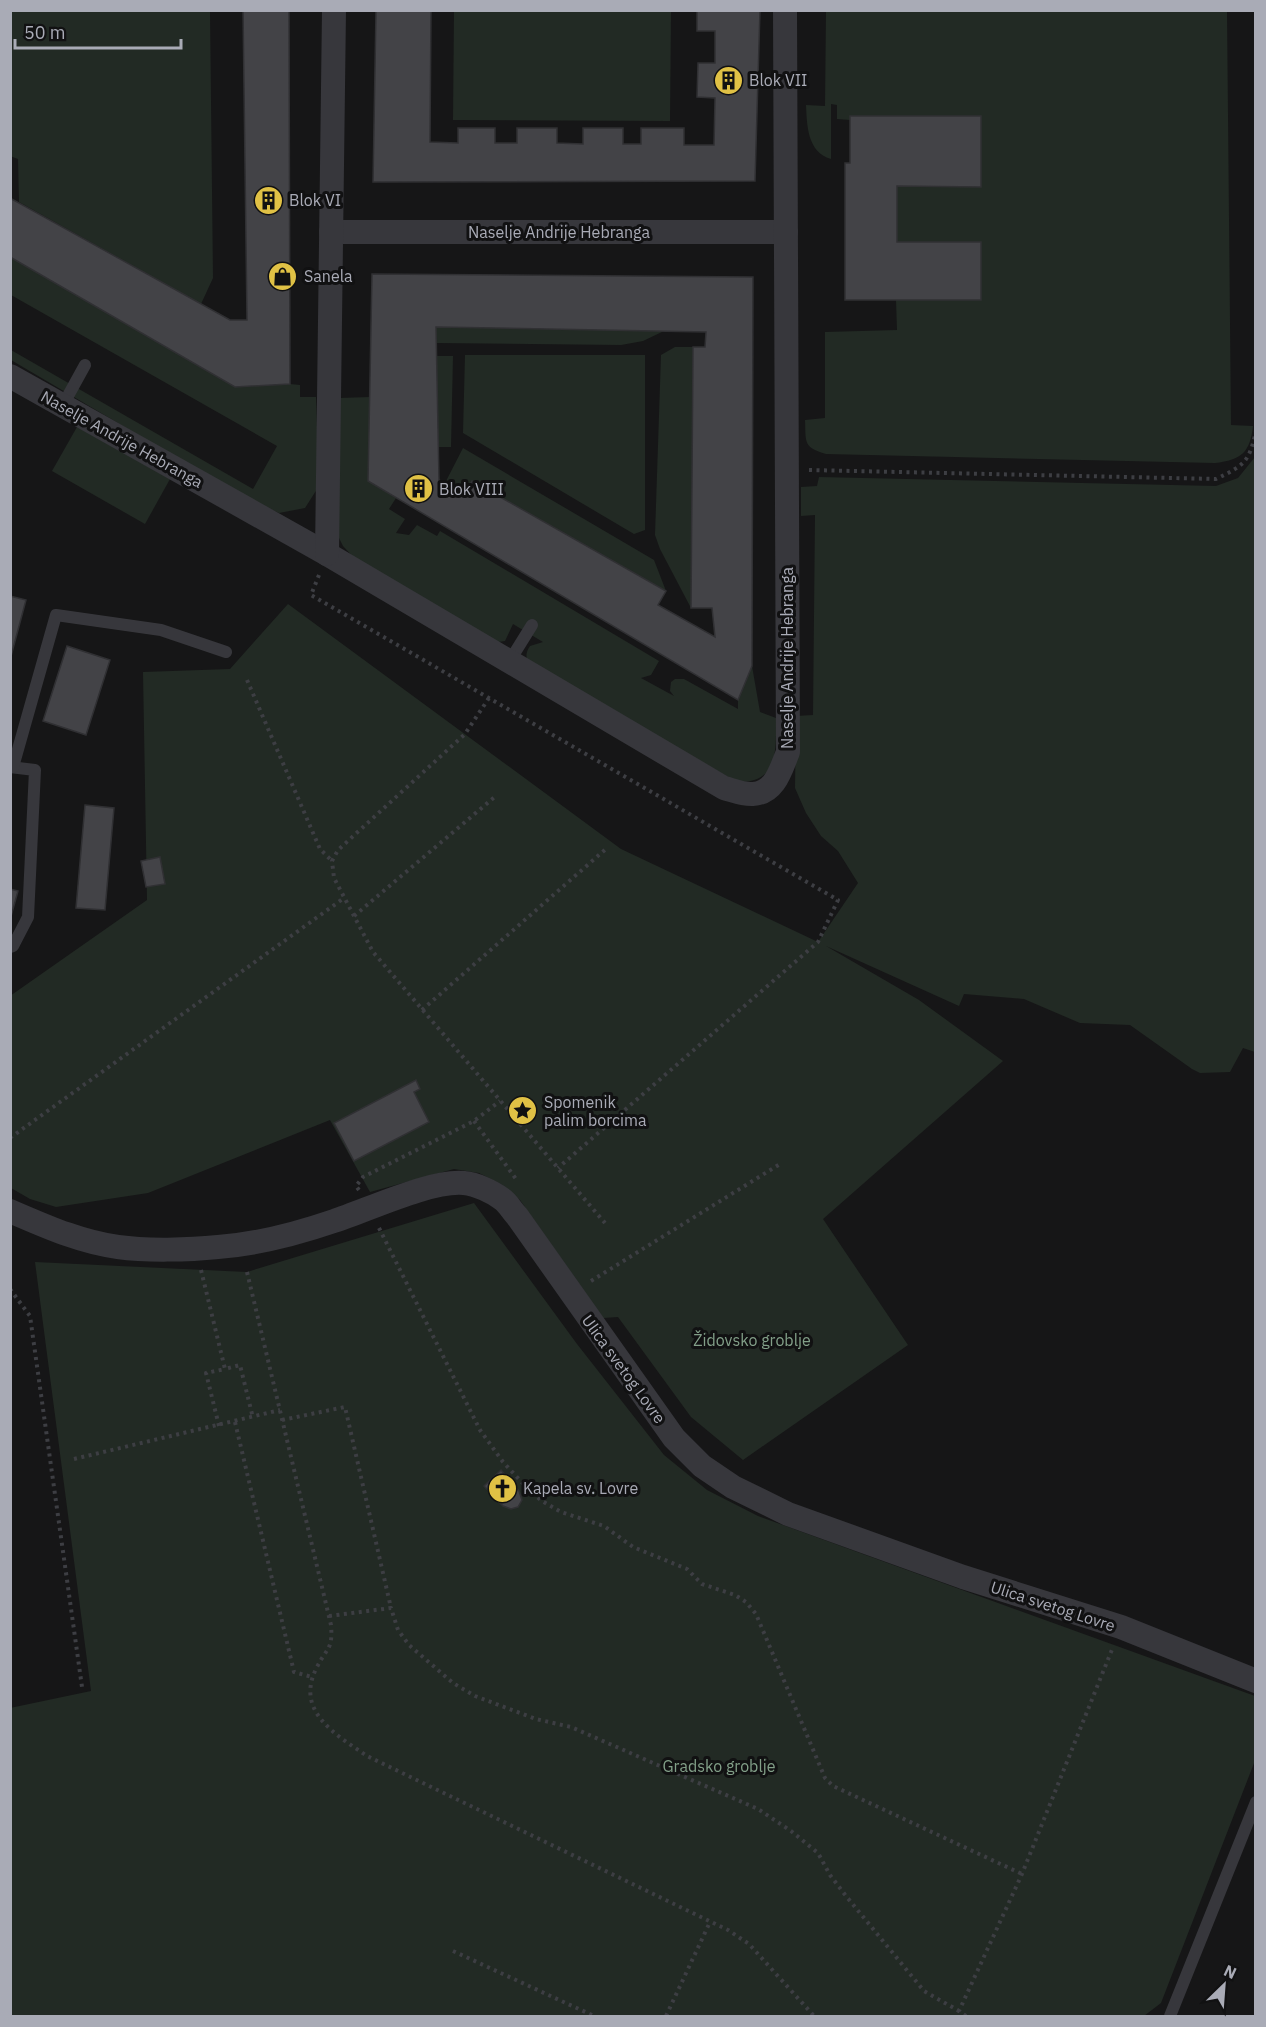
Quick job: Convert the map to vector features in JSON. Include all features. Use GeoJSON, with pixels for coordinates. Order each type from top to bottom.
{"type":"FeatureCollection","features":[{"type":"Feature","properties":{"kind":"street"},"geometry":{"type":"LineString","coordinates":[[327,554],[334,10]]}},
{"type":"Feature","properties":{"kind":"street","name":"Naselje Andrije Hebranga"},"geometry":{"type":"LineString","coordinates":[[10,376],[327,554],[724,788],[752,795],[766,790],[777,779],[788,752],[785,10]]}},
{"type":"Feature","properties":{"kind":"street","name":"Naselje Andrije Hebranga"},"geometry":{"type":"LineString","coordinates":[[331,232],[786,232]]}},
{"type":"Feature","properties":{"kind":"street","name":"Ulica svetog Lovre"},"geometry":{"type":"LineString","coordinates":[[10,1211],[84,1240],[119,1247],[219,1247],[277,1239],[443,1185],[465,1183],[481,1188],[502,1199],[674,1438],[710,1471],[733,1487],[788,1514],[963,1577],[1121,1627],[1256,1681]]}},
{"type":"Feature","properties":{"kind":"lane"},"geometry":{"type":"LineString","coordinates":[[63,405],[85,364]]}},
{"type":"Feature","properties":{"kind":"lane"},"geometry":{"type":"LineString","coordinates":[[10,947],[14,946],[28,917],[35,770],[12,767],[56,615],[161,630],[226,652]]}},
{"type":"Feature","properties":{"kind":"lane"},"geometry":{"type":"LineString","coordinates":[[509,662],[532,625]]}},
{"type":"Feature","properties":{"kind":"lane"},"geometry":{"type":"LineString","coordinates":[[1170,2016],[1256,1802]]}},
{"type":"Feature","properties":{"kind":"path"},"geometry":{"type":"LineString","coordinates":[[787,470],[1216,478],[1239,468],[1251,454],[1256,431]]}},
{"type":"Feature","properties":{"kind":"path"},"geometry":{"type":"LineString","coordinates":[[327,554],[311,595],[838,900],[818,942],[558,1168]]}},
{"type":"Feature","properties":{"kind":"path"},"geometry":{"type":"LineString","coordinates":[[248,680],[320,849],[332,861],[334,878],[373,952],[605,1223]]}},
{"type":"Feature","properties":{"kind":"path"},"geometry":{"type":"LineString","coordinates":[[332,861],[339,850],[465,734],[489,698]]}},
{"type":"Feature","properties":{"kind":"path"},"geometry":{"type":"LineString","coordinates":[[354,916],[497,795]]}},
{"type":"Feature","properties":{"kind":"path"},"geometry":{"type":"LineString","coordinates":[[422,1010],[607,848]]}},
{"type":"Feature","properties":{"kind":"path"},"geometry":{"type":"LineString","coordinates":[[10,1138],[344,898]]}},
{"type":"Feature","properties":{"kind":"path"},"geometry":{"type":"LineString","coordinates":[[500,1101],[474,1121],[363,1177],[356,1186],[480,1430],[503,1462],[542,1501],[561,1512],[604,1526],[633,1547],[687,1569],[702,1584],[735,1595],[746,1602],[756,1614],[825,1778],[833,1786],[1022,1874]]}},
{"type":"Feature","properties":{"kind":"path"},"geometry":{"type":"LineString","coordinates":[[590,1281],[780,1164]]}},
{"type":"Feature","properties":{"kind":"path"},"geometry":{"type":"LineString","coordinates":[[201,1270],[225,1369]]}},
{"type":"Feature","properties":{"kind":"path"},"geometry":{"type":"LineString","coordinates":[[247,1272],[329,1616],[331,1646],[312,1677],[309,1688],[310,1702],[316,1713],[326,1725],[367,1756],[728,1930],[749,1944],[814,2016]]}},
{"type":"Feature","properties":{"kind":"path"},"geometry":{"type":"LineString","coordinates":[[10,1289],[30,1316],[82,1687]]}},
{"type":"Feature","properties":{"kind":"path"},"geometry":{"type":"LineString","coordinates":[[219,1426],[207,1373],[240,1365],[253,1418]]}},
{"type":"Feature","properties":{"kind":"path"},"geometry":{"type":"LineString","coordinates":[[282,1420],[345,1407],[398,1630],[426,1662],[453,1683],[475,1696],[536,1719],[571,1727],[758,1809],[818,1853],[830,1875],[846,1896],[924,1991],[966,2016]]}},
{"type":"Feature","properties":{"kind":"path"},"geometry":{"type":"LineString","coordinates":[[74,1459],[280,1410]]}},
{"type":"Feature","properties":{"kind":"path"},"geometry":{"type":"LineString","coordinates":[[235,1422],[294,1672],[312,1677]]}},
{"type":"Feature","properties":{"kind":"path"},"geometry":{"type":"LineString","coordinates":[[329,1616],[392,1608]]}},
{"type":"Feature","properties":{"kind":"path"},"geometry":{"type":"LineString","coordinates":[[959,2011],[1022,1874],[1121,1627]]}},
{"type":"Feature","properties":{"kind":"path"},"geometry":{"type":"LineString","coordinates":[[666,2016],[710,1922]]}},
{"type":"Feature","properties":{"kind":"path"},"geometry":{"type":"LineString","coordinates":[[453,1951],[594,2016]]}},
{"type":"Feature","properties":{"kind":"green space"},"geometry":{"type":"Polygon","coordinates":[[[11,10],[210,11],[213,278],[201,304],[19,202],[18,159],[10,156],[11,10]]]}},
{"type":"Feature","properties":{"kind":"green space"},"geometry":{"type":"Polygon","coordinates":[[[454,11],[671,11],[670,121],[453,120],[454,11]]]}},
{"type":"Feature","properties":{"kind":"green space"},"geometry":{"type":"Polygon","coordinates":[[[826,11],[1227,11],[1231,425],[1253,426],[1250,442],[1243,453],[1232,460],[1215,463],[826,454],[813,449],[807,443],[805,420],[825,418],[825,332],[897,330],[896,300],[981,300],[897,242],[897,186],[981,187],[981,117],[851,116],[850,120],[837,119],[837,105],[831,104],[831,159],[823,155],[817,150],[810,137],[806,105],[825,106],[826,11]]]}},
{"type":"Feature","properties":{"kind":"green space"},"geometry":{"type":"Polygon","coordinates":[[[11,257],[235,387],[300,385],[300,397],[316,397],[319,486],[305,508],[279,513],[242,496],[11,360],[11,350],[253,489],[277,446],[11,295],[11,257]]]}},
{"type":"Feature","properties":{"kind":"green space"},"geometry":{"type":"Polygon","coordinates":[[[436,327],[664,331],[643,341],[621,345],[436,343],[436,327]]]}},
{"type":"Feature","properties":{"kind":"green space"},"geometry":{"type":"Polygon","coordinates":[[[675,347],[693,347],[691,608],[655,535],[661,355],[675,347]]]}},
{"type":"Feature","properties":{"kind":"green space"},"geometry":{"type":"Polygon","coordinates":[[[465,355],[645,355],[645,530],[634,534],[463,433],[465,355]]]}},
{"type":"Feature","properties":{"kind":"green space"},"geometry":{"type":"Polygon","coordinates":[[[436,356],[453,356],[451,447],[438,447],[436,356]]]}},
{"type":"Feature","properties":{"kind":"green space"},"geometry":{"type":"Polygon","coordinates":[[[370,397],[368,481],[396,498],[389,509],[405,519],[396,533],[409,535],[417,525],[437,536],[440,531],[659,661],[651,675],[641,678],[674,696],[670,691],[671,682],[675,679],[684,679],[738,709],[738,700],[752,666],[760,712],[776,718],[775,752],[768,771],[751,781],[737,782],[529,663],[527,654],[530,646],[543,642],[513,624],[505,641],[498,642],[356,560],[339,538],[339,398],[370,397]]]}},
{"type":"Feature","properties":{"kind":"green space"},"geometry":{"type":"Polygon","coordinates":[[[77,427],[170,479],[145,524],[52,471],[77,427]]]}},
{"type":"Feature","properties":{"kind":"green space"},"geometry":{"type":"Polygon","coordinates":[[[463,448],[654,560],[666,591],[472,481],[464,494],[445,483],[463,448]]]}},
{"type":"Feature","properties":{"kind":"green space","name":"Židovsko groblje"},"geometry":{"type":"Polygon","coordinates":[[[1255,457],[1255,1052],[1243,1048],[1230,1072],[1200,1073],[1130,1025],[1080,1023],[1024,999],[964,994],[959,1006],[826,946],[919,1000],[1003,1061],[823,1219],[908,1345],[743,1460],[691,1417],[618,1317],[603,1318],[520,1200],[501,1184],[479,1173],[454,1169],[370,1192],[330,1120],[148,1193],[56,1207],[30,1199],[11,1188],[10,996],[147,900],[143,672],[230,669],[288,604],[621,849],[818,942],[858,883],[838,851],[821,836],[806,813],[795,788],[796,716],[813,715],[815,515],[801,516],[801,487],[817,486],[819,477],[1216,486],[1238,478],[1255,457]]]}},
{"type":"Feature","properties":{"kind":"green space","name":"Gradsko groblje"},"geometry":{"type":"Polygon","coordinates":[[[474,1203],[577,1344],[664,1455],[707,1490],[758,1516],[1255,1696],[1256,1758],[1161,2003],[1144,2016],[11,2016],[10,1708],[91,1691],[35,1262],[247,1272],[474,1203]]]}},
{"type":"Feature","properties":{"kind":"building","name":"Blok VI"},"geometry":{"type":"Polygon","coordinates":[[[243,10],[289,10],[290,384],[235,387],[10,257],[10,198],[230,320],[247,320],[243,10]]]}},
{"type":"Feature","properties":{"kind":"building","name":"Blok VII"},"geometry":{"type":"Polygon","coordinates":[[[376,10],[431,10],[430,142],[458,143],[458,128],[495,128],[495,143],[517,143],[517,128],[557,128],[557,143],[583,144],[583,128],[623,128],[623,144],[641,144],[641,128],[684,128],[684,145],[714,145],[715,98],[697,97],[698,63],[715,63],[715,31],[697,31],[697,10],[760,10],[755,181],[373,182],[376,10]]]}},
{"type":"Feature","properties":{"kind":"building"},"geometry":{"type":"Polygon","coordinates":[[[850,116],[981,116],[981,187],[897,186],[897,242],[981,242],[981,300],[845,300],[845,163],[850,163],[850,116]]]}},
{"type":"Feature","properties":{"kind":"building","name":"Blok VIII"},"geometry":{"type":"Polygon","coordinates":[[[372,274],[753,277],[752,666],[738,700],[368,481],[372,274]],[[436,327],[439,480],[464,494],[472,481],[666,591],[658,605],[715,637],[712,608],[691,608],[693,347],[705,347],[706,332],[436,327]]]}},
{"type":"Feature","properties":{"kind":"building"},"geometry":{"type":"Polygon","coordinates":[[[10,596],[26,600],[10,660],[10,596]]]}},
{"type":"Feature","properties":{"kind":"building"},"geometry":{"type":"Polygon","coordinates":[[[67,646],[110,660],[86,735],[43,721],[67,646]]]}},
{"type":"Feature","properties":{"kind":"building"},"geometry":{"type":"Polygon","coordinates":[[[85,805],[114,808],[105,910],[76,908],[85,805]]]}},
{"type":"Feature","properties":{"kind":"building"},"geometry":{"type":"Polygon","coordinates":[[[160,857],[165,884],[146,887],[141,861],[160,857]]]}},
{"type":"Feature","properties":{"kind":"building"},"geometry":{"type":"Polygon","coordinates":[[[10,889],[18,891],[10,920],[10,889]]]}},
{"type":"Feature","properties":{"kind":"building"},"geometry":{"type":"Polygon","coordinates":[[[416,1080],[420,1089],[414,1092],[429,1122],[354,1161],[334,1123],[416,1080]]]}},
{"type":"Feature","properties":{"kind":"building","name":"Kapela sv. Lovre"},"geometry":{"type":"Polygon","coordinates":[[[501,1470],[519,1491],[522,1500],[518,1507],[511,1509],[503,1506],[484,1486],[501,1470]]]}},
{"type":"Feature","properties":{"kind":"place","name":"Blok VII"},"geometry":{"type":"Point","coordinates":[728,80]}},
{"type":"Feature","properties":{"kind":"place","name":"Blok VI"},"geometry":{"type":"Point","coordinates":[268,200]}},
{"type":"Feature","properties":{"kind":"place","name":"Sanela"},"geometry":{"type":"Point","coordinates":[283,276]}},
{"type":"Feature","properties":{"kind":"place","name":"Blok VIII"},"geometry":{"type":"Point","coordinates":[418,489]}},
{"type":"Feature","properties":{"kind":"place","name":"Spomenik palim borcima"},"geometry":{"type":"Point","coordinates":[523,1111]}},
{"type":"Feature","properties":{"kind":"place","name":"Kapela sv. Lovre"},"geometry":{"type":"Point","coordinates":[502,1488]}}]}
